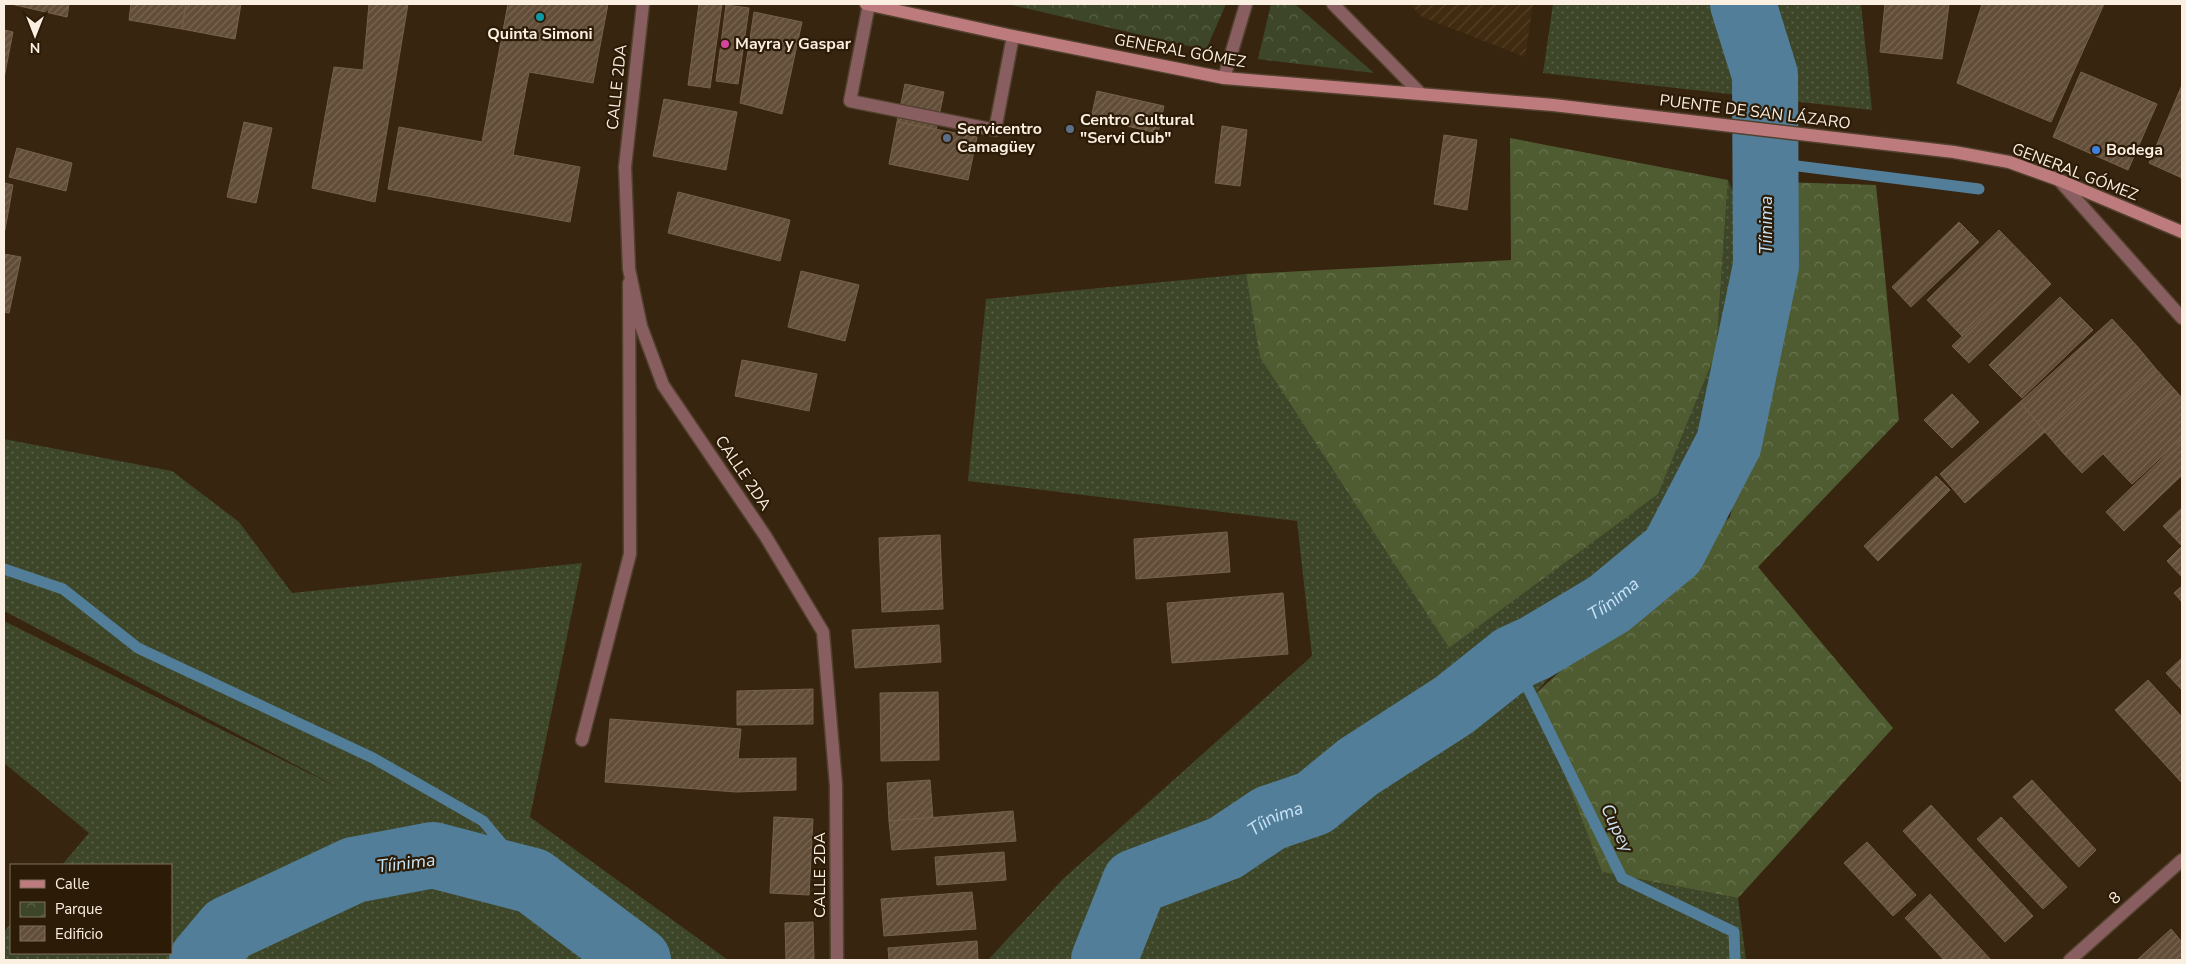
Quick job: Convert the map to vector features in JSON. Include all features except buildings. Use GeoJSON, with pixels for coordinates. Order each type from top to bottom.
{"type":"FeatureCollection","features":[{"type":"Feature","properties":{"kind":"main road","name":"GENERAL GÓMEZ"},"geometry":{"type":"LineString","coordinates":[[868,4],[1013,36],[1224,78],[1553,104]]}},
{"type":"Feature","properties":{"kind":"main road","name":"PUENTE DE SAN LÁZARO"},"geometry":{"type":"LineString","coordinates":[[1553,104],[1954,152]]}},
{"type":"Feature","properties":{"kind":"main road","name":"GENERAL GÓMEZ"},"geometry":{"type":"LineString","coordinates":[[1954,152],[2010,162],[2059,180],[2182,232]]}},
{"type":"Feature","properties":{"kind":"street","name":"CALLE 2DA"},"geometry":{"type":"LineString","coordinates":[[643,4],[625,167],[629,269],[641,326],[663,385],[766,537],[822,632],[836,784],[837,960]]}},
{"type":"Feature","properties":{"kind":"street"},"geometry":{"type":"LineString","coordinates":[[868,4],[850,102],[995,130],[1013,36]]}},
{"type":"Feature","properties":{"kind":"street"},"geometry":{"type":"LineString","coordinates":[[1224,78],[1246,4]]}},
{"type":"Feature","properties":{"kind":"street"},"geometry":{"type":"LineString","coordinates":[[1333,4],[1421,94]]}},
{"type":"Feature","properties":{"kind":"street"},"geometry":{"type":"LineString","coordinates":[[2059,180],[2182,318]]}},
{"type":"Feature","properties":{"kind":"street"},"geometry":{"type":"LineString","coordinates":[[582,740],[630,554],[629,269]]}},
{"type":"Feature","properties":{"kind":"street","name":"8"},"geometry":{"type":"LineString","coordinates":[[2070,960],[2182,860]]}},
{"type":"Feature","properties":{"kind":"shaded area"},"geometry":{"type":"Polygon","coordinates":[[[1410,4],[1533,4],[1525,57],[1422,17],[1410,4]]]}},
{"type":"Feature","properties":{"kind":"green space"},"geometry":{"type":"Polygon","coordinates":[[[1007,4],[1226,4],[1206,50],[1007,4]]]}},
{"type":"Feature","properties":{"kind":"green space"},"geometry":{"type":"Polygon","coordinates":[[[1271,4],[1295,4],[1374,73],[1258,59],[1271,4]]]}},
{"type":"Feature","properties":{"kind":"green space"},"geometry":{"type":"Polygon","coordinates":[[[1553,4],[1861,4],[1872,110],[1543,73],[1553,4]]]}},
{"type":"Feature","properties":{"kind":"green space"},"geometry":{"type":"Polygon","coordinates":[[[1510,138],[1728,180],[1716,352],[1658,494],[1449,648],[1260,357],[1246,274],[1511,260],[1510,138]]]}},
{"type":"Feature","properties":{"kind":"green space"},"geometry":{"type":"Polygon","coordinates":[[[1728,180],[1766,266],[1693,512],[1534,695],[1602,872],[1738,898],[1746,960],[988,960],[1063,879],[1312,656],[1297,521],[968,481],[986,299],[1246,274],[1261,357],[1449,648],[1716,352],[1728,180]]]}},
{"type":"Feature","properties":{"kind":"green space"},"geometry":{"type":"Polygon","coordinates":[[[1781,182],[1876,185],[1899,420],[1758,567],[1893,728],[1738,898],[1602,872],[1534,695],[1730,517],[1772,325],[1781,182]]]}},
{"type":"Feature","properties":{"kind":"green space"},"geometry":{"type":"Polygon","coordinates":[[[4,439],[172,471],[239,522],[292,593],[582,563],[530,817],[728,960],[4,960],[4,932],[10,924],[10,954],[172,954],[172,864],[63,864],[89,833],[4,763],[4,621],[341,789],[4,611],[4,439]]]}},
{"type":"Feature","properties":{"kind":"waterway","name":"Tíinima"},"geometry":{"type":"LineString","coordinates":[[1104,960],[1135,882],[1225,848],[1270,818],[1314,803],[1358,767],[1454,705],[1513,658],[1535,648],[1609,604],[1673,551],[1729,443],[1766,266],[1765,75],[1743,4]]}},
{"type":"Feature","properties":{"kind":"waterway"},"geometry":{"type":"LineString","coordinates":[[1766,162],[1979,189]]}},
{"type":"Feature","properties":{"kind":"waterway"},"geometry":{"type":"LineString","coordinates":[[4,569],[63,589],[138,648],[373,758],[483,821],[533,881]]}},
{"type":"Feature","properties":{"kind":"waterway","name":"Cupey"},"geometry":{"type":"LineString","coordinates":[[1513,658],[1622,878],[1734,932],[1735,960]]}},
{"type":"Feature","properties":{"kind":"waterway","name":"Tíinima"},"geometry":{"type":"LineString","coordinates":[[202,960],[228,929],[354,870],[433,855],[533,881],[638,960]]}},
{"type":"Feature","properties":{"kind":"place","name":"Quinta Simoni"},"geometry":{"type":"Point","coordinates":[540,17]}},
{"type":"Feature","properties":{"kind":"place","name":"Mayra y Gaspar"},"geometry":{"type":"Point","coordinates":[725,44]}},
{"type":"Feature","properties":{"kind":"place","name":"Centro Cultural \"Servi Club\""},"geometry":{"type":"Point","coordinates":[1070,129]}},
{"type":"Feature","properties":{"kind":"place","name":"Servicentro Camagüey"},"geometry":{"type":"Point","coordinates":[947,138]}},
{"type":"Feature","properties":{"kind":"place","name":"Bodega"},"geometry":{"type":"Point","coordinates":[2096,150]}}]}
